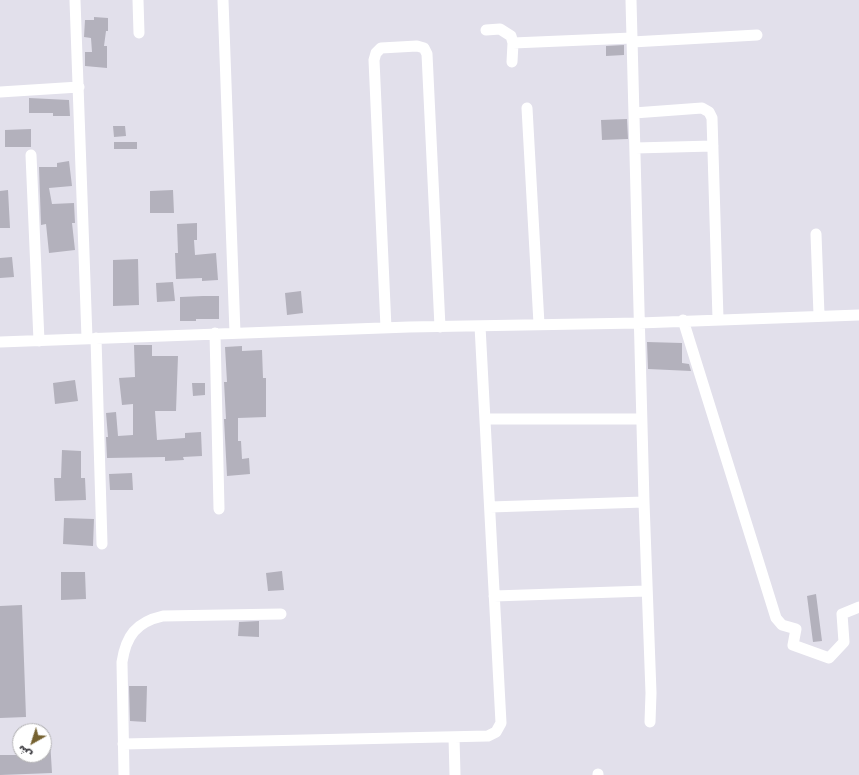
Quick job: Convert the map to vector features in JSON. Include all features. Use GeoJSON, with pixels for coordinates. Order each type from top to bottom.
{"type":"FeatureCollection","features":[{"type":"Feature","properties":{"kind":"street"},"geometry":{"type":"LineString","coordinates":[[75,0],[102,544]]}},
{"type":"Feature","properties":{"kind":"street"},"geometry":{"type":"LineString","coordinates":[[138,0],[139,33]]}},
{"type":"Feature","properties":{"kind":"street"},"geometry":{"type":"LineString","coordinates":[[223,0],[236,333]]}},
{"type":"Feature","properties":{"kind":"street"},"geometry":{"type":"LineString","coordinates":[[631,0],[640,419],[651,686],[650,722]]}},
{"type":"Feature","properties":{"kind":"street"},"geometry":{"type":"LineString","coordinates":[[486,30],[500,29],[511,36],[513,43],[512,62]]}},
{"type":"Feature","properties":{"kind":"street"},"geometry":{"type":"LineString","coordinates":[[513,43],[757,35]]}},
{"type":"Feature","properties":{"kind":"street"},"geometry":{"type":"LineString","coordinates":[[386,328],[374,60],[376,53],[381,48],[417,46],[424,48],[427,54],[440,327]]}},
{"type":"Feature","properties":{"kind":"street"},"geometry":{"type":"LineString","coordinates":[[0,92],[79,87]]}},
{"type":"Feature","properties":{"kind":"street"},"geometry":{"type":"LineString","coordinates":[[527,108],[539,324]]}},
{"type":"Feature","properties":{"kind":"street"},"geometry":{"type":"LineString","coordinates":[[634,113],[702,108],[709,112],[712,118],[718,319]]}},
{"type":"Feature","properties":{"kind":"street"},"geometry":{"type":"LineString","coordinates":[[635,148],[713,146]]}},
{"type":"Feature","properties":{"kind":"street"},"geometry":{"type":"LineString","coordinates":[[32,155],[39,341]]}},
{"type":"Feature","properties":{"kind":"street"},"geometry":{"type":"LineString","coordinates":[[816,234],[819,315]]}},
{"type":"Feature","properties":{"kind":"street"},"geometry":{"type":"LineString","coordinates":[[0,342],[386,328],[639,323],[819,315],[859,315]]}},
{"type":"Feature","properties":{"kind":"street"},"geometry":{"type":"LineString","coordinates":[[683,320],[776,618],[782,625],[796,629],[793,645],[829,658],[844,642],[842,614],[859,607]]}},
{"type":"Feature","properties":{"kind":"street"},"geometry":{"type":"LineString","coordinates":[[123,744],[488,736],[496,732],[500,723],[480,326]]}},
{"type":"Feature","properties":{"kind":"street"},"geometry":{"type":"LineString","coordinates":[[215,334],[220,509]]}},
{"type":"Feature","properties":{"kind":"street"},"geometry":{"type":"LineString","coordinates":[[485,419],[640,419]]}},
{"type":"Feature","properties":{"kind":"street"},"geometry":{"type":"LineString","coordinates":[[490,507],[644,502]]}},
{"type":"Feature","properties":{"kind":"street"},"geometry":{"type":"LineString","coordinates":[[494,596],[646,591]]}},
{"type":"Feature","properties":{"kind":"street"},"geometry":{"type":"LineString","coordinates":[[124,775],[122,662],[124,648],[129,638],[143,623],[163,616],[281,614]]}},
{"type":"Feature","properties":{"kind":"street"},"geometry":{"type":"LineString","coordinates":[[454,737],[455,775]]}},
{"type":"Feature","properties":{"kind":"building"},"geometry":{"type":"Polygon","coordinates":[[[94,17],[108,18],[108,31],[106,31],[104,46],[107,46],[107,68],[85,66],[85,52],[92,52],[91,38],[84,37],[85,20],[94,20],[94,17]]]}},
{"type":"Feature","properties":{"kind":"building"},"geometry":{"type":"Polygon","coordinates":[[[624,45],[624,55],[606,56],[606,46],[624,45]]]}},
{"type":"Feature","properties":{"kind":"building"},"geometry":{"type":"Polygon","coordinates":[[[29,98],[69,100],[70,116],[53,116],[53,113],[29,113],[29,98]]]}},
{"type":"Feature","properties":{"kind":"building"},"geometry":{"type":"Polygon","coordinates":[[[627,119],[628,139],[602,140],[601,120],[627,119]]]}},
{"type":"Feature","properties":{"kind":"building"},"geometry":{"type":"Polygon","coordinates":[[[113,126],[125,126],[126,136],[114,137],[113,126]]]}},
{"type":"Feature","properties":{"kind":"building"},"geometry":{"type":"Polygon","coordinates":[[[31,129],[31,147],[5,147],[5,130],[31,129]]]}},
{"type":"Feature","properties":{"kind":"building"},"geometry":{"type":"Polygon","coordinates":[[[114,142],[137,142],[137,149],[114,149],[114,142]]]}},
{"type":"Feature","properties":{"kind":"building"},"geometry":{"type":"Polygon","coordinates":[[[69,161],[72,186],[49,188],[52,204],[74,203],[75,223],[72,223],[75,250],[49,253],[46,224],[41,225],[39,167],[57,167],[57,163],[69,161]]]}},
{"type":"Feature","properties":{"kind":"building"},"geometry":{"type":"Polygon","coordinates":[[[8,190],[10,228],[0,228],[0,191],[8,190]]]}},
{"type":"Feature","properties":{"kind":"building"},"geometry":{"type":"Polygon","coordinates":[[[173,190],[174,213],[150,213],[150,191],[173,190]]]}},
{"type":"Feature","properties":{"kind":"building"},"geometry":{"type":"Polygon","coordinates":[[[197,223],[197,240],[194,240],[195,255],[216,253],[218,280],[202,281],[202,278],[176,279],[175,253],[178,253],[177,224],[197,223]]]}},
{"type":"Feature","properties":{"kind":"building"},"geometry":{"type":"Polygon","coordinates":[[[12,257],[14,277],[0,278],[0,258],[12,257]]]}},
{"type":"Feature","properties":{"kind":"building"},"geometry":{"type":"Polygon","coordinates":[[[138,259],[139,305],[113,306],[113,260],[138,259]]]}},
{"type":"Feature","properties":{"kind":"building"},"geometry":{"type":"Polygon","coordinates":[[[173,282],[175,301],[157,302],[156,283],[173,282]]]}},
{"type":"Feature","properties":{"kind":"building"},"geometry":{"type":"Polygon","coordinates":[[[301,291],[303,313],[287,315],[285,293],[301,291]]]}},
{"type":"Feature","properties":{"kind":"building"},"geometry":{"type":"Polygon","coordinates":[[[219,296],[219,319],[180,321],[180,297],[219,296]]]}},
{"type":"Feature","properties":{"kind":"building"},"geometry":{"type":"Polygon","coordinates":[[[647,342],[682,343],[682,363],[689,364],[691,371],[648,369],[647,342]]]}},
{"type":"Feature","properties":{"kind":"building"},"geometry":{"type":"Polygon","coordinates":[[[134,345],[152,345],[152,356],[178,356],[176,411],[155,411],[157,440],[185,438],[185,433],[201,432],[202,456],[183,457],[184,460],[165,461],[165,457],[107,458],[106,437],[108,437],[106,413],[116,412],[118,436],[133,435],[133,404],[122,405],[119,378],[135,377],[134,345]]]}},
{"type":"Feature","properties":{"kind":"building"},"geometry":{"type":"Polygon","coordinates":[[[242,346],[242,351],[262,350],[263,378],[266,378],[266,417],[238,418],[238,441],[241,441],[242,459],[249,458],[250,474],[227,476],[224,419],[226,419],[224,382],[227,382],[225,347],[242,346]]]}},
{"type":"Feature","properties":{"kind":"building"},"geometry":{"type":"Polygon","coordinates":[[[75,380],[78,401],[55,404],[53,383],[75,380]]]}},
{"type":"Feature","properties":{"kind":"building"},"geometry":{"type":"Polygon","coordinates":[[[192,383],[205,383],[205,395],[193,396],[192,383]]]}},
{"type":"Feature","properties":{"kind":"building"},"geometry":{"type":"Polygon","coordinates":[[[62,450],[81,451],[81,478],[85,478],[86,500],[55,501],[54,478],[61,478],[62,450]]]}},
{"type":"Feature","properties":{"kind":"building"},"geometry":{"type":"Polygon","coordinates":[[[132,473],[133,490],[110,490],[109,474],[132,473]]]}},
{"type":"Feature","properties":{"kind":"building"},"geometry":{"type":"Polygon","coordinates":[[[64,518],[94,519],[93,546],[63,544],[64,518]]]}},
{"type":"Feature","properties":{"kind":"building"},"geometry":{"type":"Polygon","coordinates":[[[282,571],[284,590],[268,591],[266,573],[282,571]]]}},
{"type":"Feature","properties":{"kind":"building"},"geometry":{"type":"Polygon","coordinates":[[[61,572],[85,572],[86,599],[61,600],[61,572]]]}},
{"type":"Feature","properties":{"kind":"building"},"geometry":{"type":"Polygon","coordinates":[[[816,594],[822,641],[813,642],[807,596],[816,594]]]}},
{"type":"Feature","properties":{"kind":"building"},"geometry":{"type":"Polygon","coordinates":[[[22,605],[26,717],[0,718],[0,606],[22,605]]]}},
{"type":"Feature","properties":{"kind":"building"},"geometry":{"type":"Polygon","coordinates":[[[259,621],[259,637],[238,636],[239,622],[259,621]]]}},
{"type":"Feature","properties":{"kind":"building"},"geometry":{"type":"Polygon","coordinates":[[[129,686],[147,686],[146,722],[130,721],[129,686]]]}},
{"type":"Feature","properties":{"kind":"building"},"geometry":{"type":"Polygon","coordinates":[[[0,755],[12,755],[12,763],[51,763],[52,773],[0,775],[0,755]]]}}]}
